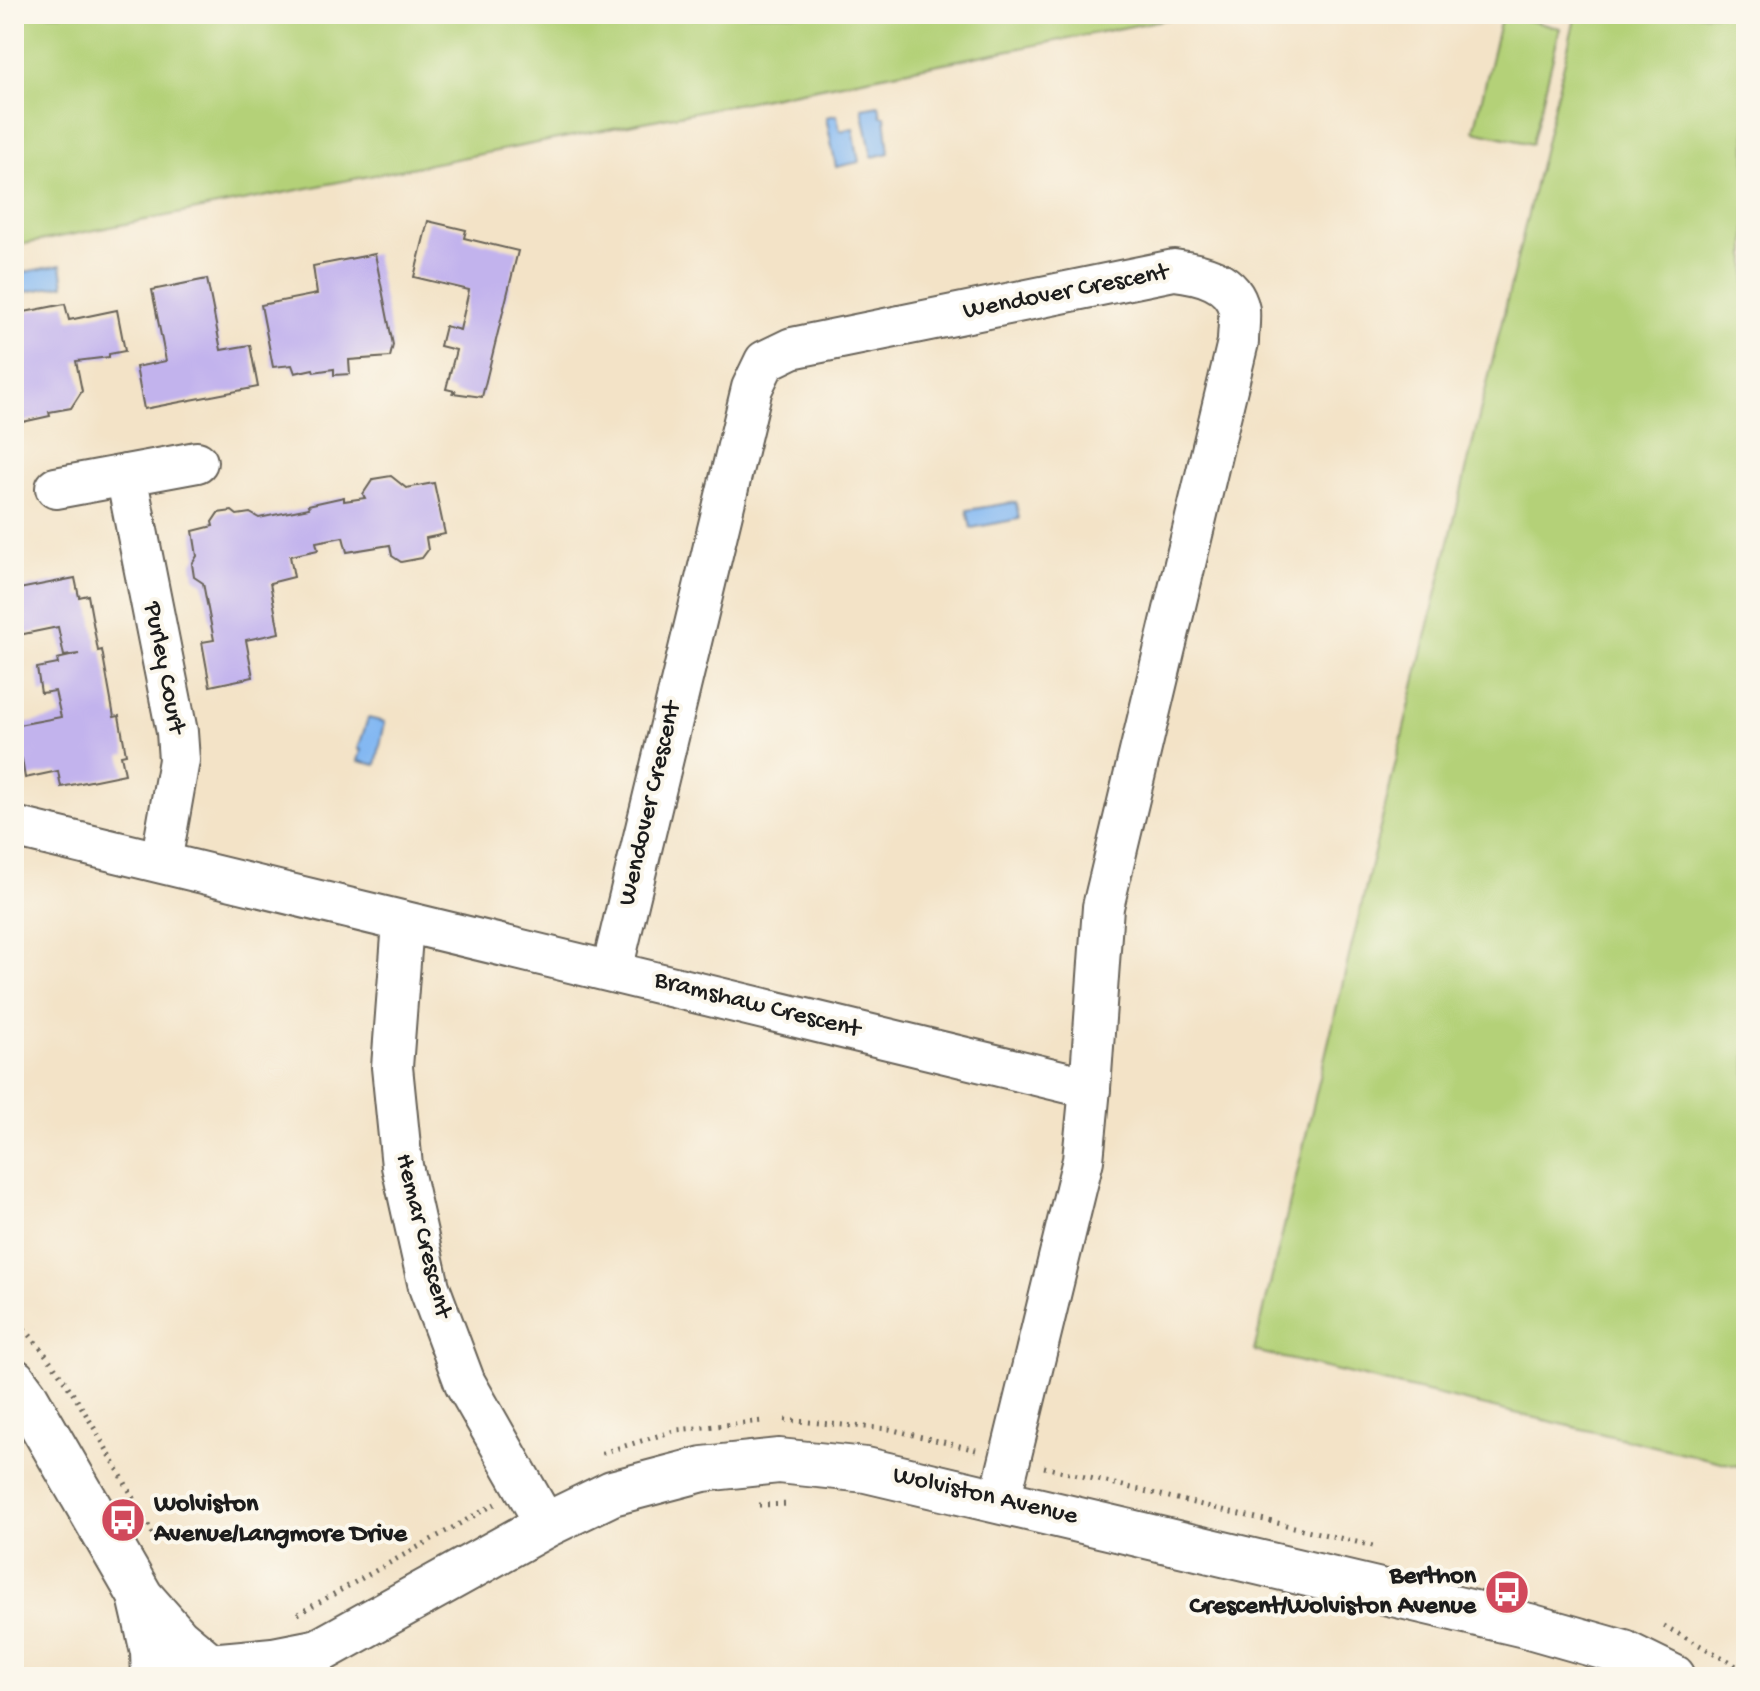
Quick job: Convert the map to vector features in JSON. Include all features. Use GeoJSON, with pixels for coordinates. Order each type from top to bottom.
{"type":"FeatureCollection","features":[{"type":"Feature","properties":{"kind":"street","name":"Wendover Crescent"},"geometry":{"type":"LineString","coordinates":[[612,970],[752,388],[765,361],[792,348],[1174,270],[1202,273],[1229,290],[1239,310],[1238,342],[1103,907],[1090,1088]]}},
{"type":"Feature","properties":{"kind":"street"},"geometry":{"type":"LineString","coordinates":[[56,488],[197,462]]}},
{"type":"Feature","properties":{"kind":"street","name":"Purley Court"},"geometry":{"type":"LineString","coordinates":[[126,475],[178,746],[179,760],[161,862]]}},
{"type":"Feature","properties":{"kind":"street","name":"Bramshaw Crescent"},"geometry":{"type":"LineString","coordinates":[[14,827],[1090,1088]]}},
{"type":"Feature","properties":{"kind":"street","name":"Hemar Crescent"},"geometry":{"type":"LineString","coordinates":[[403,923],[392,1067],[402,1166],[429,1287],[465,1383],[546,1525]]}},
{"type":"Feature","properties":{"kind":"street"},"geometry":{"type":"LineString","coordinates":[[1000,1500],[1083,1160],[1090,1088]]}},
{"type":"Feature","properties":{"kind":"street"},"geometry":{"type":"LineString","coordinates":[[14,1381],[141,1597],[209,1670]]}},
{"type":"Feature","properties":{"kind":"street","name":"Wolviston Avenue"},"geometry":{"type":"LineString","coordinates":[[209,1670],[273,1660],[306,1664],[546,1525],[612,1493],[703,1469],[779,1461],[866,1470],[1580,1639],[1624,1653],[1673,1677]]}},
{"type":"Feature","properties":{"kind":"street"},"geometry":{"type":"LineString","coordinates":[[141,1597],[153,1652],[154,1677]]}},
{"type":"Feature","properties":{"kind":"path"},"geometry":{"type":"LineString","coordinates":[[755,1505],[800,1503]]}},
{"type":"Feature","properties":{"kind":"green space"},"geometry":{"type":"Polygon","coordinates":[[[14,14],[1193,14],[14,246],[14,14]]]}},
{"type":"Feature","properties":{"kind":"green space"},"geometry":{"type":"Polygon","coordinates":[[[1502,14],[1560,28],[1532,144],[1474,131],[1502,14]]]}},
{"type":"Feature","properties":{"kind":"green space"},"geometry":{"type":"Polygon","coordinates":[[[1576,14],[1746,14],[1746,1468],[1254,1351],[1576,14]]]}},
{"type":"Feature","properties":{"kind":"water"},"geometry":{"type":"Polygon","coordinates":[[[879,105],[881,116],[885,116],[889,153],[872,157],[862,108],[879,105]]]}},
{"type":"Feature","properties":{"kind":"water"},"geometry":{"type":"Polygon","coordinates":[[[837,115],[840,131],[853,128],[859,162],[836,167],[826,117],[837,115]]]}},
{"type":"Feature","properties":{"kind":"water"},"geometry":{"type":"Polygon","coordinates":[[[61,265],[64,285],[14,294],[14,274],[61,265]]]}},
{"type":"Feature","properties":{"kind":"water"},"geometry":{"type":"Polygon","coordinates":[[[1016,502],[1019,519],[971,528],[967,510],[1016,502]]]}},
{"type":"Feature","properties":{"kind":"water"},"geometry":{"type":"Polygon","coordinates":[[[368,718],[385,722],[376,765],[358,761],[361,750],[358,749],[368,718]]]}},
{"type":"Feature","properties":{"kind":"building"},"geometry":{"type":"Polygon","coordinates":[[[428,221],[466,230],[464,238],[518,251],[482,397],[446,389],[456,350],[440,346],[445,326],[460,330],[469,290],[414,277],[428,221]]]}},
{"type":"Feature","properties":{"kind":"building"},"geometry":{"type":"Polygon","coordinates":[[[375,254],[393,345],[390,357],[349,360],[350,374],[334,375],[334,369],[295,373],[292,365],[273,367],[261,305],[317,294],[313,266],[375,254]]]}},
{"type":"Feature","properties":{"kind":"building"},"geometry":{"type":"Polygon","coordinates":[[[207,279],[221,350],[250,345],[258,387],[144,409],[136,367],[166,361],[152,290],[207,279]]]}},
{"type":"Feature","properties":{"kind":"building"},"geometry":{"type":"Polygon","coordinates":[[[65,304],[69,320],[117,310],[125,351],[109,354],[109,357],[76,361],[82,391],[71,408],[18,423],[14,404],[14,314],[65,304]]]}},
{"type":"Feature","properties":{"kind":"building"},"geometry":{"type":"Polygon","coordinates":[[[391,476],[406,488],[434,483],[445,534],[426,538],[428,550],[422,558],[401,562],[392,556],[390,545],[347,552],[343,537],[316,542],[318,550],[290,556],[294,577],[270,583],[279,633],[246,640],[253,677],[210,686],[202,642],[214,640],[203,583],[194,577],[192,564],[197,556],[193,531],[213,526],[218,513],[250,513],[259,518],[344,497],[344,501],[365,498],[363,494],[373,479],[391,476]]]}},
{"type":"Feature","properties":{"kind":"building"},"geometry":{"type":"Polygon","coordinates":[[[75,578],[79,597],[88,595],[114,717],[119,716],[126,754],[121,755],[125,774],[61,787],[58,771],[25,778],[22,759],[14,761],[14,712],[18,725],[61,717],[55,691],[41,693],[37,668],[58,664],[57,659],[79,654],[64,656],[58,627],[14,636],[14,590],[75,578]]]}},
{"type":"Feature","properties":{"kind":"place","name":"Wolviston Avenue/Langmore Drive"},"geometry":{"type":"Point","coordinates":[123,1520]}},
{"type":"Feature","properties":{"kind":"place","name":"Berthon Crescent/Wolviston Avenue"},"geometry":{"type":"Point","coordinates":[1507,1592]}}]}
